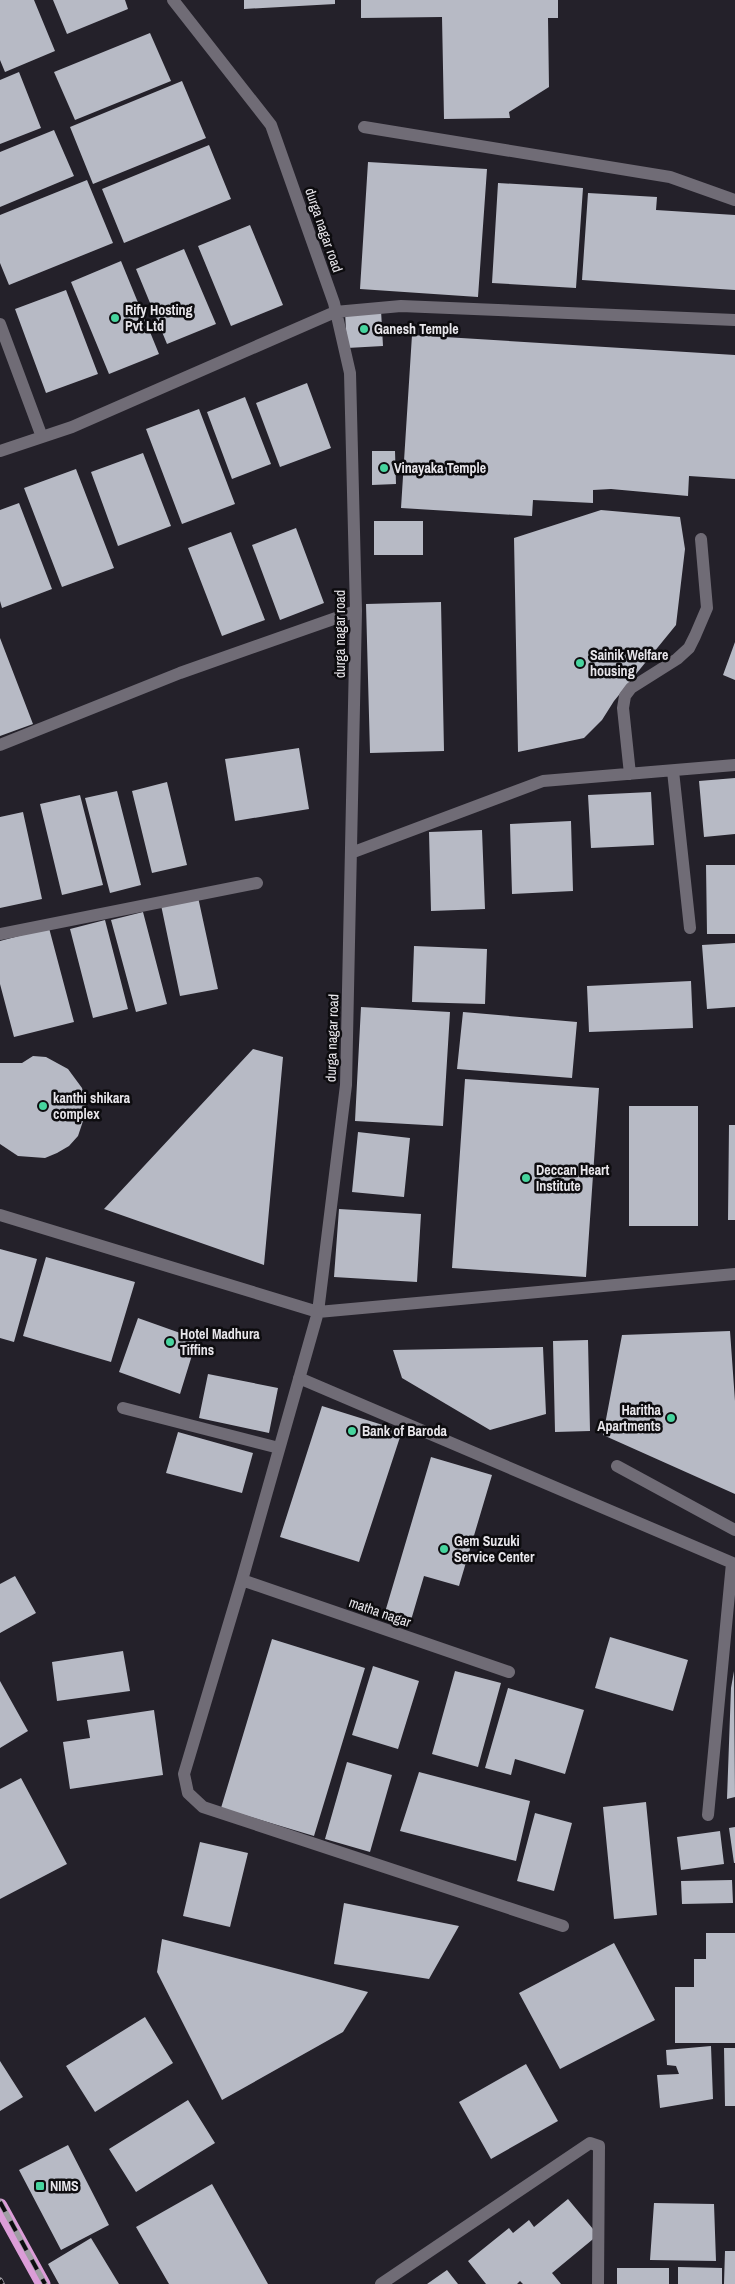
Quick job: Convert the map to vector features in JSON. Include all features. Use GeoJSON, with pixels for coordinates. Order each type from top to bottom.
{"type":"FeatureCollection","features":[{"type":"Feature","properties":{"kind":"highway"},"geometry":{"type":"LineString","coordinates":[[0,2206],[43,2284]]}},
{"type":"Feature","properties":{"kind":"street","name":"durga nagar road"},"geometry":{"type":"LineString","coordinates":[[173,0],[272,125],[335,312],[350,372],[356,611],[346,1085],[318,1312],[242,1580],[184,1774],[188,1793],[203,1807],[563,1926]]}},
{"type":"Feature","properties":{"kind":"street"},"geometry":{"type":"LineString","coordinates":[[364,127],[670,177],[735,200]]}},
{"type":"Feature","properties":{"kind":"street"},"geometry":{"type":"LineString","coordinates":[[0,451],[72,427],[335,312],[401,306],[735,320]]}},
{"type":"Feature","properties":{"kind":"street"},"geometry":{"type":"LineString","coordinates":[[0,324],[42,437]]}},
{"type":"Feature","properties":{"kind":"street"},"geometry":{"type":"LineString","coordinates":[[630,774],[623,708],[625,696],[631,688],[677,659],[689,648],[695,636],[707,608],[701,539]]}},
{"type":"Feature","properties":{"kind":"street"},"geometry":{"type":"LineString","coordinates":[[0,745],[180,673],[356,611]]}},
{"type":"Feature","properties":{"kind":"street"},"geometry":{"type":"LineString","coordinates":[[351,852],[543,781],[735,765]]}},
{"type":"Feature","properties":{"kind":"street"},"geometry":{"type":"LineString","coordinates":[[673,771],[690,928]]}},
{"type":"Feature","properties":{"kind":"street"},"geometry":{"type":"LineString","coordinates":[[0,934],[257,882]]}},
{"type":"Feature","properties":{"kind":"street"},"geometry":{"type":"LineString","coordinates":[[0,1215],[318,1312],[735,1274]]}},
{"type":"Feature","properties":{"kind":"street"},"geometry":{"type":"LineString","coordinates":[[299,1378],[733,1563],[708,1816]]}},
{"type":"Feature","properties":{"kind":"street"},"geometry":{"type":"LineString","coordinates":[[123,1408],[279,1448]]}},
{"type":"Feature","properties":{"kind":"street"},"geometry":{"type":"LineString","coordinates":[[617,1466],[735,1530]]}},
{"type":"Feature","properties":{"kind":"street","name":"matha nagar"},"geometry":{"type":"LineString","coordinates":[[242,1580],[509,1672]]}},
{"type":"Feature","properties":{"kind":"street"},"geometry":{"type":"LineString","coordinates":[[381,2284],[590,2144],[599,2146],[598,2284]]}},
{"type":"Feature","properties":{"kind":"building"},"geometry":{"type":"Polygon","coordinates":[[[0,0],[34,0],[55,51],[5,72],[0,60],[0,0]]]}},
{"type":"Feature","properties":{"kind":"building"},"geometry":{"type":"Polygon","coordinates":[[[53,0],[125,0],[128,9],[67,34],[53,0]]]}},
{"type":"Feature","properties":{"kind":"building"},"geometry":{"type":"Polygon","coordinates":[[[244,0],[335,0],[335,4],[244,9],[244,0]]]}},
{"type":"Feature","properties":{"kind":"building"},"geometry":{"type":"Polygon","coordinates":[[[361,0],[558,0],[558,18],[548,18],[549,87],[509,112],[510,118],[444,119],[442,17],[361,18],[361,0]]]}},
{"type":"Feature","properties":{"kind":"building"},"geometry":{"type":"Polygon","coordinates":[[[150,33],[171,81],[75,120],[54,72],[150,33]]]}},
{"type":"Feature","properties":{"kind":"building"},"geometry":{"type":"Polygon","coordinates":[[[19,72],[41,128],[0,144],[0,80],[19,72]]]}},
{"type":"Feature","properties":{"kind":"building"},"geometry":{"type":"Polygon","coordinates":[[[182,81],[206,138],[93,184],[70,127],[182,81]]]}},
{"type":"Feature","properties":{"kind":"building"},"geometry":{"type":"Polygon","coordinates":[[[54,130],[74,176],[0,207],[0,152],[54,130]]]}},
{"type":"Feature","properties":{"kind":"building"},"geometry":{"type":"Polygon","coordinates":[[[209,145],[231,199],[124,243],[102,189],[209,145]]]}},
{"type":"Feature","properties":{"kind":"building"},"geometry":{"type":"Polygon","coordinates":[[[368,162],[487,169],[478,297],[360,289],[368,162]]]}},
{"type":"Feature","properties":{"kind":"building"},"geometry":{"type":"Polygon","coordinates":[[[87,180],[113,243],[9,285],[0,263],[0,215],[87,180]]]}},
{"type":"Feature","properties":{"kind":"building"},"geometry":{"type":"Polygon","coordinates":[[[498,183],[583,188],[576,288],[492,283],[498,183]]]}},
{"type":"Feature","properties":{"kind":"building"},"geometry":{"type":"Polygon","coordinates":[[[588,193],[657,197],[656,210],[735,215],[735,290],[582,280],[588,193]]]}},
{"type":"Feature","properties":{"kind":"building"},"geometry":{"type":"Polygon","coordinates":[[[250,225],[283,305],[231,326],[198,246],[250,225]]]}},
{"type":"Feature","properties":{"kind":"building"},"geometry":{"type":"Polygon","coordinates":[[[184,249],[216,324],[167,344],[136,269],[184,249]]]}},
{"type":"Feature","properties":{"kind":"building","name":"Rify Hosting Pvt Ltd"},"geometry":{"type":"Polygon","coordinates":[[[121,261],[159,354],[109,374],[71,282],[121,261]]]}},
{"type":"Feature","properties":{"kind":"building"},"geometry":{"type":"Polygon","coordinates":[[[66,290],[98,374],[46,393],[15,309],[66,290]]]}},
{"type":"Feature","properties":{"kind":"building","name":"Ganesh Temple"},"geometry":{"type":"Polygon","coordinates":[[[381,310],[383,346],[347,348],[345,312],[381,310]]]}},
{"type":"Feature","properties":{"kind":"building"},"geometry":{"type":"Polygon","coordinates":[[[412,335],[735,355],[735,479],[689,476],[688,496],[611,489],[593,490],[593,503],[533,500],[532,516],[401,508],[412,335]]]}},
{"type":"Feature","properties":{"kind":"building"},"geometry":{"type":"Polygon","coordinates":[[[307,383],[331,448],[280,467],[256,403],[307,383]]]}},
{"type":"Feature","properties":{"kind":"building"},"geometry":{"type":"Polygon","coordinates":[[[245,397],[271,464],[232,479],[207,412],[245,397]]]}},
{"type":"Feature","properties":{"kind":"building"},"geometry":{"type":"Polygon","coordinates":[[[199,409],[235,504],[182,524],[146,429],[199,409]]]}},
{"type":"Feature","properties":{"kind":"building","name":"Vinayaka Temple"},"geometry":{"type":"Polygon","coordinates":[[[372,451],[395,451],[396,484],[372,485],[372,451]]]}},
{"type":"Feature","properties":{"kind":"building"},"geometry":{"type":"Polygon","coordinates":[[[143,453],[171,526],[118,546],[91,472],[143,453]]]}},
{"type":"Feature","properties":{"kind":"building"},"geometry":{"type":"Polygon","coordinates":[[[76,469],[114,568],[62,587],[24,488],[76,469]]]}},
{"type":"Feature","properties":{"kind":"building"},"geometry":{"type":"Polygon","coordinates":[[[19,503],[52,589],[2,608],[0,601],[0,510],[19,503]]]}},
{"type":"Feature","properties":{"kind":"building","name":"Sainik Welfare housing"},"geometry":{"type":"Polygon","coordinates":[[[601,510],[680,517],[685,549],[676,625],[614,701],[602,720],[584,738],[518,752],[514,538],[601,510]]]}},
{"type":"Feature","properties":{"kind":"building"},"geometry":{"type":"Polygon","coordinates":[[[374,521],[423,521],[423,555],[374,555],[374,521]]]}},
{"type":"Feature","properties":{"kind":"building"},"geometry":{"type":"Polygon","coordinates":[[[296,528],[324,603],[280,620],[252,545],[296,528]]]}},
{"type":"Feature","properties":{"kind":"building"},"geometry":{"type":"Polygon","coordinates":[[[231,532],[265,620],[222,636],[188,548],[231,532]]]}},
{"type":"Feature","properties":{"kind":"building"},"geometry":{"type":"Polygon","coordinates":[[[441,602],[444,751],[370,753],[366,604],[441,602]]]}},
{"type":"Feature","properties":{"kind":"building"},"geometry":{"type":"Polygon","coordinates":[[[0,638],[33,724],[0,736],[0,638]]]}},
{"type":"Feature","properties":{"kind":"building"},"geometry":{"type":"Polygon","coordinates":[[[735,642],[735,680],[723,675],[735,642]]]}},
{"type":"Feature","properties":{"kind":"building"},"geometry":{"type":"Polygon","coordinates":[[[299,748],[309,809],[235,821],[225,759],[299,748]]]}},
{"type":"Feature","properties":{"kind":"building"},"geometry":{"type":"Polygon","coordinates":[[[735,778],[735,834],[704,837],[699,781],[735,778]]]}},
{"type":"Feature","properties":{"kind":"building"},"geometry":{"type":"Polygon","coordinates":[[[167,782],[187,865],[152,873],[132,791],[167,782]]]}},
{"type":"Feature","properties":{"kind":"building"},"geometry":{"type":"Polygon","coordinates":[[[117,791],[141,885],[110,893],[85,798],[117,791]]]}},
{"type":"Feature","properties":{"kind":"building"},"geometry":{"type":"Polygon","coordinates":[[[651,792],[654,845],[591,848],[588,795],[651,792]]]}},
{"type":"Feature","properties":{"kind":"building"},"geometry":{"type":"Polygon","coordinates":[[[80,795],[103,885],[62,895],[40,804],[80,795]]]}},
{"type":"Feature","properties":{"kind":"building"},"geometry":{"type":"Polygon","coordinates":[[[23,812],[42,899],[0,908],[0,817],[23,812]]]}},
{"type":"Feature","properties":{"kind":"building"},"geometry":{"type":"Polygon","coordinates":[[[571,821],[573,891],[512,894],[510,824],[571,821]]]}},
{"type":"Feature","properties":{"kind":"building"},"geometry":{"type":"Polygon","coordinates":[[[482,830],[485,909],[431,911],[429,832],[482,830]]]}},
{"type":"Feature","properties":{"kind":"building"},"geometry":{"type":"Polygon","coordinates":[[[706,865],[735,865],[735,934],[707,934],[706,865]]]}},
{"type":"Feature","properties":{"kind":"building"},"geometry":{"type":"Polygon","coordinates":[[[198,897],[218,989],[180,996],[161,905],[198,897]]]}},
{"type":"Feature","properties":{"kind":"building"},"geometry":{"type":"Polygon","coordinates":[[[143,912],[167,1004],[136,1012],[111,920],[143,912]]]}},
{"type":"Feature","properties":{"kind":"building"},"geometry":{"type":"Polygon","coordinates":[[[105,920],[128,1009],[93,1018],[70,929],[105,920]]]}},
{"type":"Feature","properties":{"kind":"building"},"geometry":{"type":"Polygon","coordinates":[[[49,928],[74,1022],[14,1037],[0,984],[0,941],[49,928]]]}},
{"type":"Feature","properties":{"kind":"building"},"geometry":{"type":"Polygon","coordinates":[[[735,943],[735,1007],[707,1009],[702,945],[735,943]]]}},
{"type":"Feature","properties":{"kind":"building"},"geometry":{"type":"Polygon","coordinates":[[[414,946],[487,949],[485,1004],[412,1002],[414,946]]]}},
{"type":"Feature","properties":{"kind":"building"},"geometry":{"type":"Polygon","coordinates":[[[691,981],[693,1028],[589,1032],[587,986],[691,981]]]}},
{"type":"Feature","properties":{"kind":"building"},"geometry":{"type":"Polygon","coordinates":[[[361,1007],[450,1012],[443,1126],[355,1121],[361,1007]]]}},
{"type":"Feature","properties":{"kind":"building"},"geometry":{"type":"Polygon","coordinates":[[[463,1012],[577,1022],[572,1078],[457,1069],[463,1012]]]}},
{"type":"Feature","properties":{"kind":"building"},"geometry":{"type":"Polygon","coordinates":[[[253,1049],[283,1057],[264,1265],[104,1209],[253,1049]]]}},
{"type":"Feature","properties":{"kind":"building","name":"kanthi shikara complex"},"geometry":{"type":"Polygon","coordinates":[[[33,1056],[46,1057],[68,1069],[82,1088],[85,1100],[86,1112],[78,1136],[69,1146],[45,1158],[18,1156],[0,1144],[0,1063],[22,1063],[33,1056]]]}},
{"type":"Feature","properties":{"kind":"building","name":"Deccan Heart Institute"},"geometry":{"type":"Polygon","coordinates":[[[465,1079],[599,1088],[586,1277],[452,1268],[465,1079]]]}},
{"type":"Feature","properties":{"kind":"building"},"geometry":{"type":"Polygon","coordinates":[[[629,1106],[698,1106],[698,1226],[629,1226],[629,1106]]]}},
{"type":"Feature","properties":{"kind":"building"},"geometry":{"type":"Polygon","coordinates":[[[729,1125],[735,1125],[735,1220],[728,1220],[729,1125]]]}},
{"type":"Feature","properties":{"kind":"building"},"geometry":{"type":"Polygon","coordinates":[[[358,1132],[410,1138],[404,1197],[352,1192],[358,1132]]]}},
{"type":"Feature","properties":{"kind":"building"},"geometry":{"type":"Polygon","coordinates":[[[339,1209],[421,1214],[417,1282],[334,1277],[339,1209]]]}},
{"type":"Feature","properties":{"kind":"building"},"geometry":{"type":"Polygon","coordinates":[[[0,1249],[37,1259],[14,1342],[0,1338],[0,1249]]]}},
{"type":"Feature","properties":{"kind":"building"},"geometry":{"type":"Polygon","coordinates":[[[46,1257],[135,1282],[111,1362],[23,1336],[46,1257]]]}},
{"type":"Feature","properties":{"kind":"building"},"geometry":{"type":"Polygon","coordinates":[[[138,1318],[197,1339],[180,1394],[119,1372],[138,1318]]]}},
{"type":"Feature","properties":{"kind":"building","name":"Haritha Apartments"},"geometry":{"type":"Polygon","coordinates":[[[730,1331],[735,1401],[735,1494],[603,1435],[622,1335],[730,1331]]]}},
{"type":"Feature","properties":{"kind":"building"},"geometry":{"type":"Polygon","coordinates":[[[588,1340],[590,1431],[555,1432],[553,1341],[588,1340]]]}},
{"type":"Feature","properties":{"kind":"building"},"geometry":{"type":"Polygon","coordinates":[[[543,1347],[546,1414],[490,1430],[402,1378],[393,1350],[543,1347]]]}},
{"type":"Feature","properties":{"kind":"building"},"geometry":{"type":"Polygon","coordinates":[[[208,1374],[278,1388],[269,1433],[199,1418],[208,1374]]]}},
{"type":"Feature","properties":{"kind":"building"},"geometry":{"type":"Polygon","coordinates":[[[322,1406],[402,1431],[359,1562],[280,1537],[322,1406]]]}},
{"type":"Feature","properties":{"kind":"building"},"geometry":{"type":"Polygon","coordinates":[[[178,1432],[253,1453],[242,1493],[166,1473],[178,1432]]]}},
{"type":"Feature","properties":{"kind":"building"},"geometry":{"type":"Polygon","coordinates":[[[431,1457],[492,1475],[459,1586],[424,1576],[409,1627],[383,1619],[431,1457]]]}},
{"type":"Feature","properties":{"kind":"building"},"geometry":{"type":"Polygon","coordinates":[[[15,1576],[36,1613],[0,1633],[0,1584],[15,1576]]]}},
{"type":"Feature","properties":{"kind":"building"},"geometry":{"type":"Polygon","coordinates":[[[610,1637],[688,1660],[673,1711],[595,1688],[610,1637]]]}},
{"type":"Feature","properties":{"kind":"building"},"geometry":{"type":"Polygon","coordinates":[[[272,1639],[365,1668],[314,1836],[221,1808],[272,1639]]]}},
{"type":"Feature","properties":{"kind":"building"},"geometry":{"type":"Polygon","coordinates":[[[123,1651],[130,1691],[57,1701],[52,1662],[123,1651]]]}},
{"type":"Feature","properties":{"kind":"building"},"geometry":{"type":"Polygon","coordinates":[[[373,1666],[419,1681],[398,1749],[352,1735],[373,1666]]]}},
{"type":"Feature","properties":{"kind":"building"},"geometry":{"type":"Polygon","coordinates":[[[455,1671],[501,1683],[478,1767],[432,1754],[455,1671]]]}},
{"type":"Feature","properties":{"kind":"building"},"geometry":{"type":"Polygon","coordinates":[[[734,1671],[735,1797],[727,1799],[731,1688],[734,1671]]]}},
{"type":"Feature","properties":{"kind":"building"},"geometry":{"type":"Polygon","coordinates":[[[0,1681],[28,1731],[0,1748],[0,1681]]]}},
{"type":"Feature","properties":{"kind":"building"},"geometry":{"type":"Polygon","coordinates":[[[508,1688],[584,1710],[565,1774],[515,1759],[511,1775],[485,1768],[508,1688]]]}},
{"type":"Feature","properties":{"kind":"building"},"geometry":{"type":"Polygon","coordinates":[[[154,1710],[163,1775],[70,1789],[63,1742],[90,1738],[87,1720],[154,1710]]]}},
{"type":"Feature","properties":{"kind":"building"},"geometry":{"type":"Polygon","coordinates":[[[347,1762],[392,1775],[370,1852],[325,1839],[347,1762]]]}},
{"type":"Feature","properties":{"kind":"building"},"geometry":{"type":"Polygon","coordinates":[[[419,1772],[530,1801],[516,1861],[400,1831],[419,1772]]]}},
{"type":"Feature","properties":{"kind":"building"},"geometry":{"type":"Polygon","coordinates":[[[21,1778],[67,1864],[0,1899],[0,1789],[21,1778]]]}},
{"type":"Feature","properties":{"kind":"building"},"geometry":{"type":"Polygon","coordinates":[[[646,1802],[657,1915],[614,1919],[603,1807],[646,1802]]]}},
{"type":"Feature","properties":{"kind":"building"},"geometry":{"type":"Polygon","coordinates":[[[535,1813],[572,1823],[554,1891],[517,1881],[535,1813]]]}},
{"type":"Feature","properties":{"kind":"building"},"geometry":{"type":"Polygon","coordinates":[[[735,1827],[735,1863],[734,1863],[729,1828],[735,1827]]]}},
{"type":"Feature","properties":{"kind":"building"},"geometry":{"type":"Polygon","coordinates":[[[720,1831],[724,1864],[681,1870],[677,1837],[720,1831]]]}},
{"type":"Feature","properties":{"kind":"building"},"geometry":{"type":"Polygon","coordinates":[[[200,1842],[248,1853],[230,1927],[183,1916],[200,1842]]]}},
{"type":"Feature","properties":{"kind":"building"},"geometry":{"type":"Polygon","coordinates":[[[732,1880],[733,1903],[682,1904],[681,1881],[732,1880]]]}},
{"type":"Feature","properties":{"kind":"building"},"geometry":{"type":"Polygon","coordinates":[[[344,1903],[459,1926],[429,1979],[334,1964],[344,1903]]]}},
{"type":"Feature","properties":{"kind":"building"},"geometry":{"type":"Polygon","coordinates":[[[706,1933],[735,1933],[735,2043],[675,2043],[675,1987],[694,1987],[694,1959],[706,1959],[706,1933]]]}},
{"type":"Feature","properties":{"kind":"building"},"geometry":{"type":"Polygon","coordinates":[[[162,1939],[368,1992],[343,2032],[222,2100],[157,1972],[162,1939]]]}},
{"type":"Feature","properties":{"kind":"building"},"geometry":{"type":"Polygon","coordinates":[[[614,1943],[655,2020],[560,2069],[519,1993],[614,1943]]]}},
{"type":"Feature","properties":{"kind":"building"},"geometry":{"type":"Polygon","coordinates":[[[145,2017],[173,2063],[95,2112],[66,2066],[145,2017]]]}},
{"type":"Feature","properties":{"kind":"building"},"geometry":{"type":"Polygon","coordinates":[[[711,2046],[713,2099],[660,2108],[657,2075],[679,2074],[676,2066],[667,2065],[666,2050],[711,2046]]]}},
{"type":"Feature","properties":{"kind":"building"},"geometry":{"type":"Polygon","coordinates":[[[724,2048],[735,2048],[735,2106],[725,2106],[724,2048]]]}},
{"type":"Feature","properties":{"kind":"building"},"geometry":{"type":"Polygon","coordinates":[[[0,2061],[23,2097],[0,2111],[0,2061]]]}},
{"type":"Feature","properties":{"kind":"building"},"geometry":{"type":"Polygon","coordinates":[[[526,2064],[558,2121],[491,2159],[459,2102],[526,2064]]]}},
{"type":"Feature","properties":{"kind":"building"},"geometry":{"type":"Polygon","coordinates":[[[188,2100],[215,2143],[136,2192],[109,2149],[188,2100]]]}},
{"type":"Feature","properties":{"kind":"building"},"geometry":{"type":"Polygon","coordinates":[[[68,2145],[109,2225],[61,2250],[19,2170],[68,2145]]]}},
{"type":"Feature","properties":{"kind":"building"},"geometry":{"type":"Polygon","coordinates":[[[212,2184],[268,2284],[169,2284],[136,2227],[212,2184]]]}},
{"type":"Feature","properties":{"kind":"building"},"geometry":{"type":"Polygon","coordinates":[[[568,2199],[598,2235],[552,2273],[561,2284],[523,2284],[520,2281],[517,2284],[486,2284],[468,2261],[509,2228],[513,2233],[529,2220],[534,2227],[568,2199]]]}},
{"type":"Feature","properties":{"kind":"building"},"geometry":{"type":"Polygon","coordinates":[[[654,2203],[714,2204],[716,2261],[650,2260],[654,2203]]]}},
{"type":"Feature","properties":{"kind":"building"},"geometry":{"type":"Polygon","coordinates":[[[91,2238],[119,2284],[59,2284],[48,2264],[91,2238]]]}},
{"type":"Feature","properties":{"kind":"building"},"geometry":{"type":"Polygon","coordinates":[[[725,2251],[735,2251],[735,2284],[724,2284],[725,2251]]]}},
{"type":"Feature","properties":{"kind":"building"},"geometry":{"type":"Polygon","coordinates":[[[678,2267],[722,2268],[722,2284],[678,2284],[678,2267]]]}},
{"type":"Feature","properties":{"kind":"building"},"geometry":{"type":"Polygon","coordinates":[[[617,2268],[669,2268],[669,2284],[617,2284],[617,2268]]]}},
{"type":"Feature","properties":{"kind":"building"},"geometry":{"type":"Polygon","coordinates":[[[447,2270],[458,2284],[427,2284],[447,2270]]]}},
{"type":"Feature","properties":{"kind":"railway"},"geometry":{"type":"LineString","coordinates":[[0,2202],[45,2284]]}},
{"type":"Feature","properties":{"kind":"railway"},"geometry":{"type":"LineString","coordinates":[[0,2280],[2,2284]]}},
{"type":"Feature","properties":{"kind":"place","name":"Rify Hosting Pvt Ltd"},"geometry":{"type":"Point","coordinates":[115,318]}},
{"type":"Feature","properties":{"kind":"place","name":"Ganesh Temple"},"geometry":{"type":"Point","coordinates":[364,329]}},
{"type":"Feature","properties":{"kind":"place","name":"Vinayaka Temple"},"geometry":{"type":"Point","coordinates":[384,468]}},
{"type":"Feature","properties":{"kind":"place","name":"Sainik Welfare housing"},"geometry":{"type":"Point","coordinates":[580,663]}},
{"type":"Feature","properties":{"kind":"place","name":"kanthi shikara complex"},"geometry":{"type":"Point","coordinates":[43,1106]}},
{"type":"Feature","properties":{"kind":"place","name":"Deccan Heart Institute"},"geometry":{"type":"Point","coordinates":[526,1178]}},
{"type":"Feature","properties":{"kind":"place","name":"Hotel Madhura Tiffins"},"geometry":{"type":"Point","coordinates":[170,1342]}},
{"type":"Feature","properties":{"kind":"place","name":"Haritha Apartments"},"geometry":{"type":"Point","coordinates":[671,1418]}},
{"type":"Feature","properties":{"kind":"place","name":"Bank of Baroda"},"geometry":{"type":"Point","coordinates":[352,1431]}},
{"type":"Feature","properties":{"kind":"place","name":"Gem Suzuki Service Center"},"geometry":{"type":"Point","coordinates":[444,1549]}},
{"type":"Feature","properties":{"kind":"place","name":"NIMS"},"geometry":{"type":"Point","coordinates":[40,2186]}}]}
